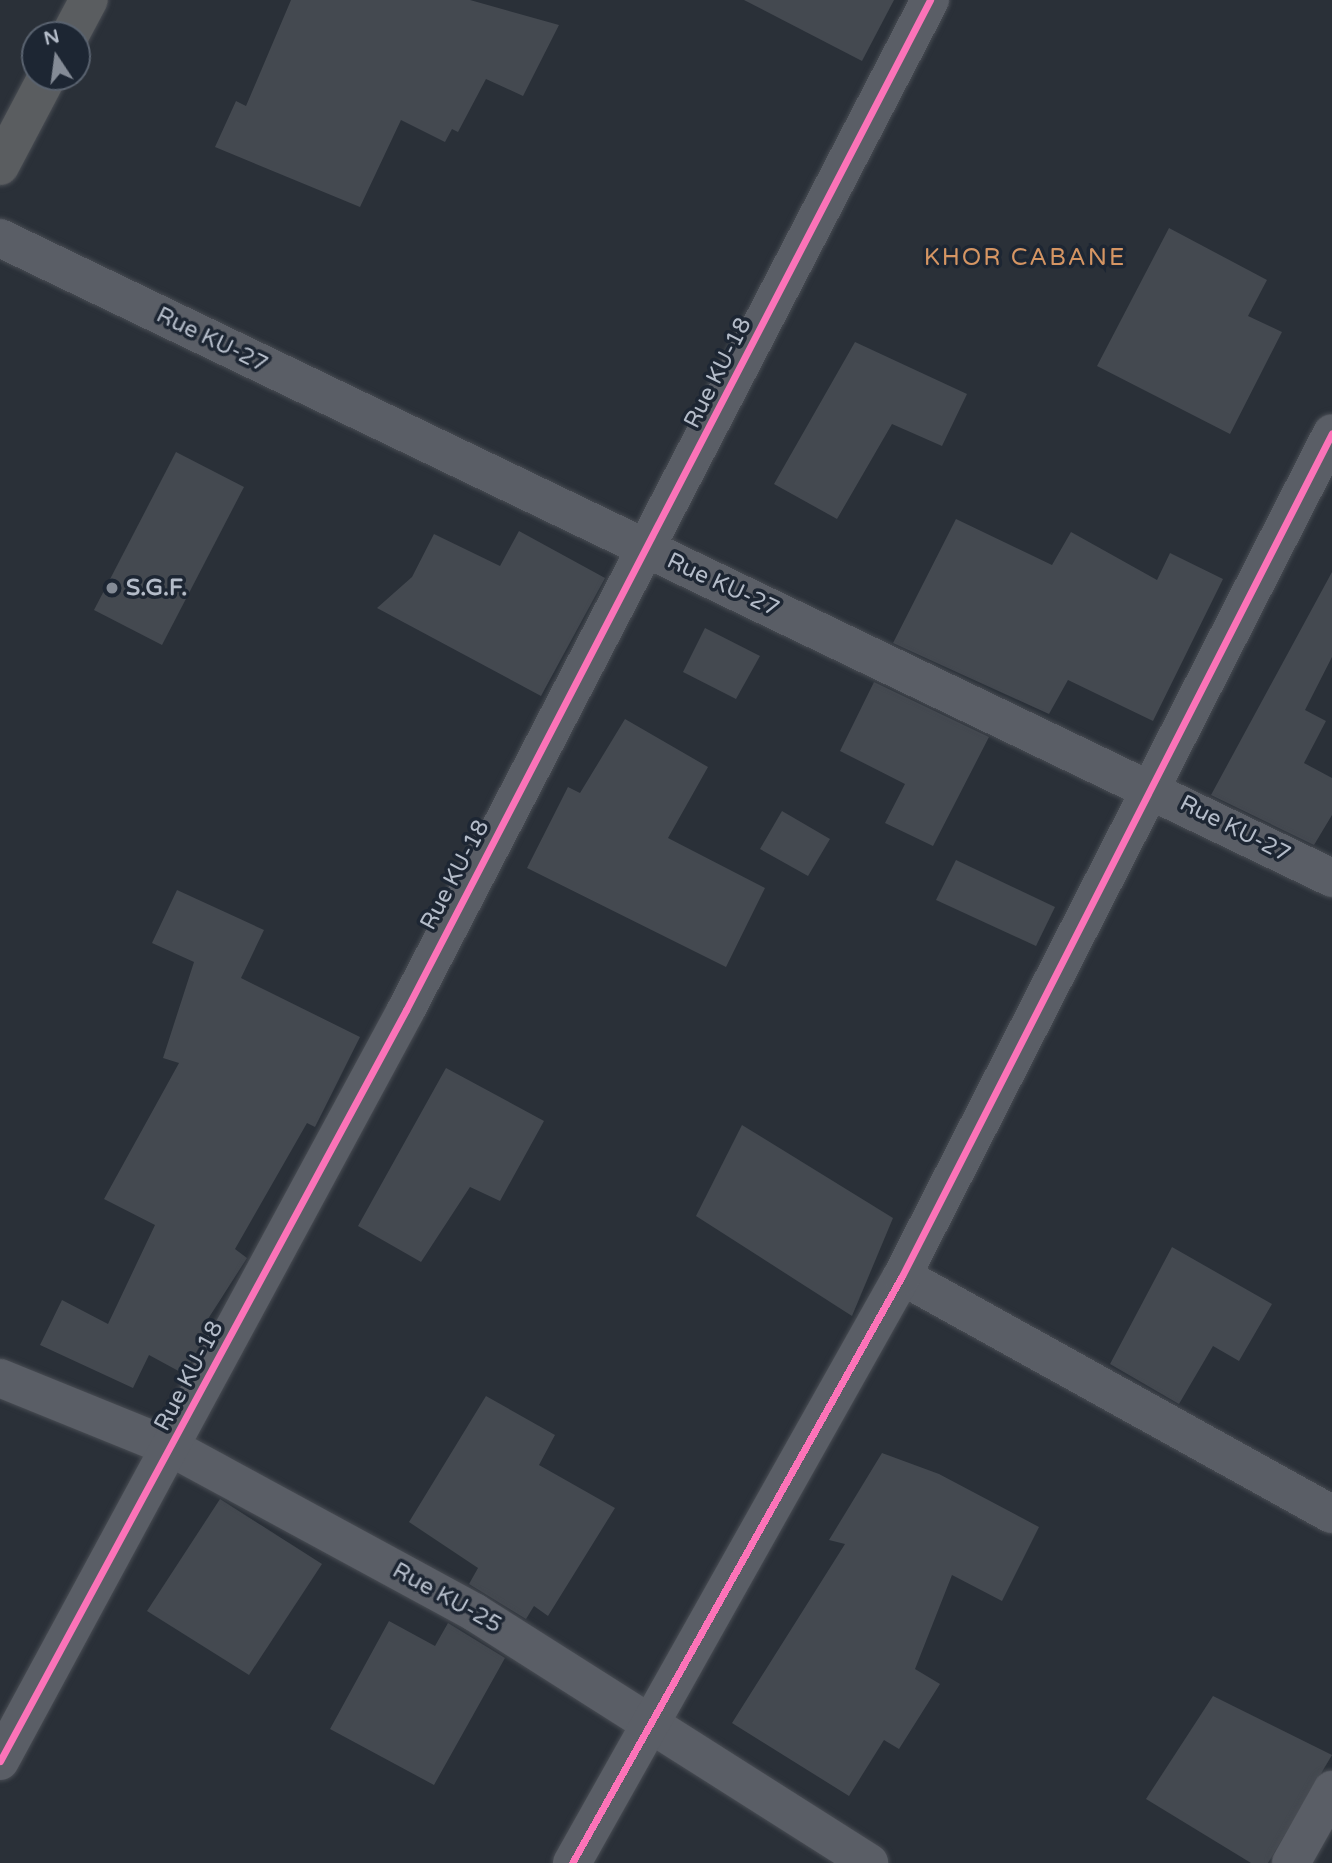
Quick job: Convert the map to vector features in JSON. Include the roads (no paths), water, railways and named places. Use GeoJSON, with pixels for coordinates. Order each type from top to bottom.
{"type":"FeatureCollection","features":[{"type":"Feature","properties":{"kind":"highway"},"geometry":{"type":"LineString","coordinates":[[78,21],[89,0]]}},
{"type":"Feature","properties":{"kind":"highway"},"geometry":{"type":"LineString","coordinates":[[0,166],[40,91]]}},
{"type":"Feature","properties":{"kind":"street","name":"Rue KU-18"},"geometry":{"type":"LineString","coordinates":[[0,1761],[172,1448],[649,550],[930,0]]}},
{"type":"Feature","properties":{"kind":"street","name":"Rue KU-27"},"geometry":{"type":"LineString","coordinates":[[0,238],[649,550],[1149,786],[1332,878]]}},
{"type":"Feature","properties":{"kind":"street"},"geometry":{"type":"LineString","coordinates":[[572,1863],[902,1276],[1149,786],[1332,433]]}},
{"type":"Feature","properties":{"kind":"street"},"geometry":{"type":"LineString","coordinates":[[902,1276],[1332,1514]]}},
{"type":"Feature","properties":{"kind":"street","name":"Rue KU-25"},"geometry":{"type":"LineString","coordinates":[[0,1378],[172,1448],[474,1612],[650,1727],[869,1863]]}},
{"type":"Feature","properties":{"kind":"street"},"geometry":{"type":"LineString","coordinates":[[1291,1863],[1332,1790]]}},
{"type":"Feature","properties":{"kind":"place","name":"S.G.F."},"geometry":{"type":"Point","coordinates":[112,588]}},
{"type":"Feature","properties":{"kind":"district","name":"KHOR CABANE"},"geometry":{"type":"Point","coordinates":[1025,258]}}]}
